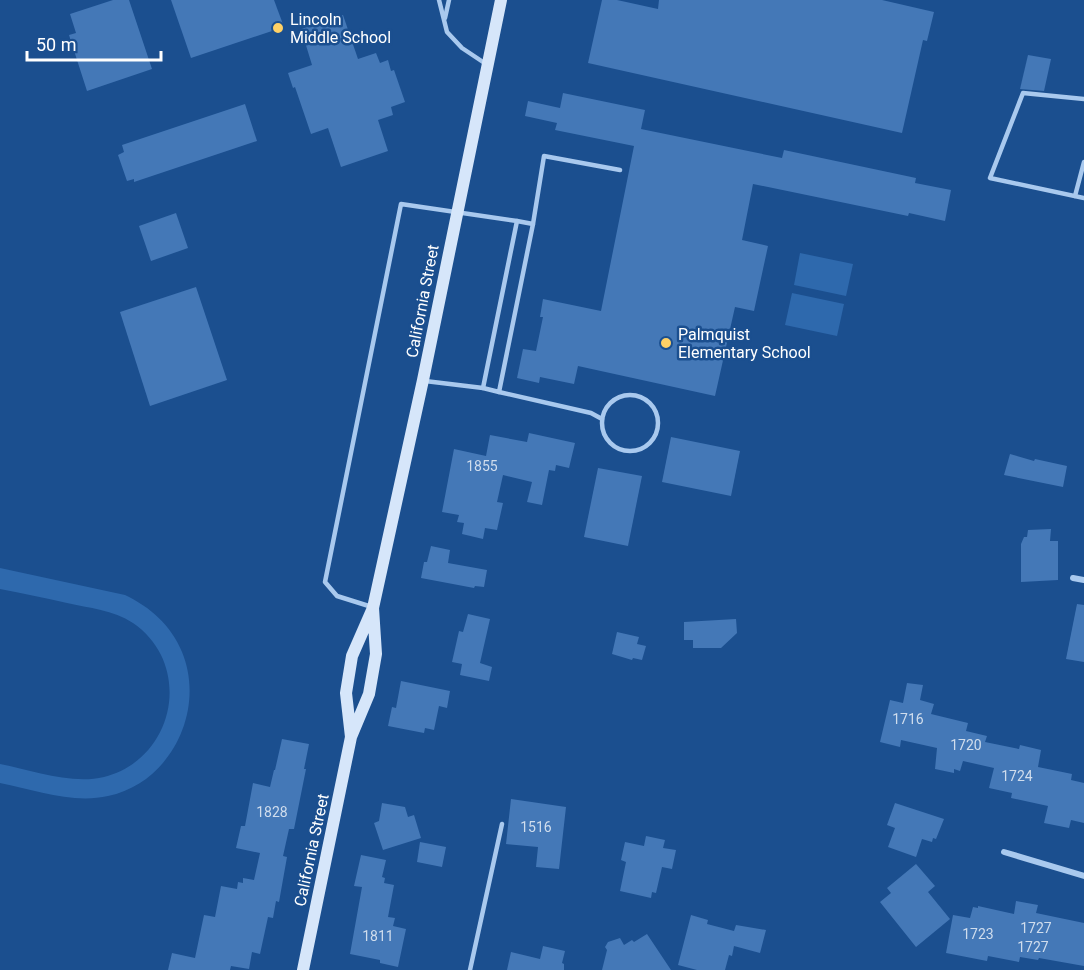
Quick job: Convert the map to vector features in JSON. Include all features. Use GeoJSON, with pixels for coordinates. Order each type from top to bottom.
{"type":"FeatureCollection","features":[{"type":"Feature","properties":{"kind":"main road","name":"California Street"},"geometry":{"type":"LineString","coordinates":[[351,736],[345,693],[352,656],[373,608],[423,380],[501,0]]}},
{"type":"Feature","properties":{"kind":"main road","name":"California Street"},"geometry":{"type":"LineString","coordinates":[[303,970],[351,736],[369,694],[376,654],[373,608]]}},
{"type":"Feature","properties":{"kind":"street"},"geometry":{"type":"LineString","coordinates":[[1073,578],[1084,580]]}},
{"type":"Feature","properties":{"kind":"street"},"geometry":{"type":"LineString","coordinates":[[1004,852],[1084,876]]}},
{"type":"Feature","properties":{"kind":"lane"},"geometry":{"type":"LineString","coordinates":[[439,0],[447,32],[462,48],[488,65]]}},
{"type":"Feature","properties":{"kind":"lane"},"geometry":{"type":"LineString","coordinates":[[444,21],[449,0]]}},
{"type":"Feature","properties":{"kind":"lane"},"geometry":{"type":"LineString","coordinates":[[1084,99],[1023,93],[990,178],[1084,198]]}},
{"type":"Feature","properties":{"kind":"lane"},"geometry":{"type":"LineString","coordinates":[[499,392],[533,224],[544,156],[620,170]]}},
{"type":"Feature","properties":{"kind":"lane"},"geometry":{"type":"LineString","coordinates":[[1075,196],[1084,162]]}},
{"type":"Feature","properties":{"kind":"lane"},"geometry":{"type":"LineString","coordinates":[[373,608],[337,596],[324,582],[401,204],[533,224]]}},
{"type":"Feature","properties":{"kind":"lane"},"geometry":{"type":"LineString","coordinates":[[483,388],[517,221]]}},
{"type":"Feature","properties":{"kind":"lane"},"geometry":{"type":"LineString","coordinates":[[423,380],[483,388],[591,413],[602,419]]}},
{"type":"Feature","properties":{"kind":"lane"},"geometry":{"type":"LineString","coordinates":[[634,395],[651,404],[656,412],[657,430],[646,446],[628,451],[621,450],[608,441],[602,427],[602,419],[604,410],[617,398],[634,395]]}},
{"type":"Feature","properties":{"kind":"lane"},"geometry":{"type":"LineString","coordinates":[[470,970],[502,824]]}},
{"type":"Feature","properties":{"kind":"shaded area"},"geometry":{"type":"Polygon","coordinates":[[[800,253],[853,264],[846,296],[794,285],[800,253]]]}},
{"type":"Feature","properties":{"kind":"shaded area"},"geometry":{"type":"Polygon","coordinates":[[[792,293],[844,304],[837,336],[785,325],[792,293]]]}},
{"type":"Feature","properties":{"kind":"shaded area"},"geometry":{"type":"Polygon","coordinates":[[[0,568],[125,595],[151,611],[172,633],[182,652],[188,674],[189,697],[186,720],[178,741],[150,776],[130,788],[95,798],[54,795],[0,783],[0,764],[52,776],[78,779],[104,777],[128,767],[147,751],[160,731],[168,709],[169,685],[164,662],[152,641],[133,623],[101,610],[0,589],[0,568]]]}},
{"type":"Feature","properties":{"kind":"building"},"geometry":{"type":"Polygon","coordinates":[[[113,0],[129,0],[152,69],[87,91],[69,35],[76,33],[70,14],[113,0]]]}},
{"type":"Feature","properties":{"kind":"building"},"geometry":{"type":"Polygon","coordinates":[[[171,0],[274,0],[284,27],[191,58],[171,0]]]}},
{"type":"Feature","properties":{"kind":"building"},"geometry":{"type":"Polygon","coordinates":[[[602,0],[617,0],[658,9],[659,0],[882,0],[934,12],[927,41],[923,40],[902,133],[588,63],[602,0]]]}},
{"type":"Feature","properties":{"kind":"building"},"geometry":{"type":"Polygon","coordinates":[[[343,15],[358,59],[376,53],[380,63],[388,60],[391,71],[394,70],[405,102],[391,107],[393,115],[378,120],[388,151],[341,167],[328,128],[311,134],[288,73],[312,65],[301,29],[343,15]]]}},
{"type":"Feature","properties":{"kind":"building"},"geometry":{"type":"Polygon","coordinates":[[[1028,55],[1051,59],[1044,91],[1020,89],[1028,55]]]}},
{"type":"Feature","properties":{"kind":"building"},"geometry":{"type":"Polygon","coordinates":[[[563,93],[645,110],[641,129],[782,158],[784,150],[916,178],[915,183],[951,190],[945,221],[909,213],[908,216],[753,184],[742,240],[768,246],[754,311],[735,307],[715,396],[578,366],[574,384],[540,377],[539,383],[517,378],[523,349],[536,351],[543,317],[540,317],[543,299],[601,311],[634,146],[555,130],[557,123],[525,116],[528,101],[560,108],[563,93]]]}},
{"type":"Feature","properties":{"kind":"building"},"geometry":{"type":"Polygon","coordinates":[[[245,104],[257,141],[134,182],[134,179],[127,181],[118,155],[124,152],[122,145],[245,104]]]}},
{"type":"Feature","properties":{"kind":"building"},"geometry":{"type":"Polygon","coordinates":[[[176,213],[188,248],[151,261],[139,226],[176,213]]]}},
{"type":"Feature","properties":{"kind":"building"},"geometry":{"type":"Polygon","coordinates":[[[196,287],[227,380],[150,406],[120,312],[196,287]]]}},
{"type":"Feature","properties":{"kind":"building"},"geometry":{"type":"Polygon","coordinates":[[[529,433],[575,443],[569,468],[556,465],[555,471],[549,470],[542,505],[527,502],[532,482],[503,475],[497,502],[503,503],[497,530],[485,528],[483,539],[462,534],[464,523],[457,522],[459,515],[442,512],[454,449],[486,456],[490,435],[527,442],[529,433]]]}},
{"type":"Feature","properties":{"kind":"building"},"geometry":{"type":"Polygon","coordinates":[[[671,437],[740,451],[731,496],[662,482],[671,437]]]}},
{"type":"Feature","properties":{"kind":"building"},"geometry":{"type":"Polygon","coordinates":[[[1010,454],[1034,461],[1035,459],[1067,466],[1063,487],[1004,475],[1010,454]]]}},
{"type":"Feature","properties":{"kind":"building"},"geometry":{"type":"Polygon","coordinates":[[[598,468],[642,476],[628,546],[584,537],[598,468]]]}},
{"type":"Feature","properties":{"kind":"building"},"geometry":{"type":"Polygon","coordinates":[[[1051,529],[1050,541],[1058,541],[1058,580],[1021,582],[1021,544],[1024,537],[1027,537],[1028,530],[1051,529]]]}},
{"type":"Feature","properties":{"kind":"building"},"geometry":{"type":"Polygon","coordinates":[[[431,546],[450,550],[448,563],[487,570],[484,587],[475,586],[474,588],[421,578],[424,562],[427,562],[431,546]]]}},
{"type":"Feature","properties":{"kind":"building"},"geometry":{"type":"Polygon","coordinates":[[[1077,604],[1084,605],[1084,662],[1066,659],[1077,604]]]}},
{"type":"Feature","properties":{"kind":"building"},"geometry":{"type":"Polygon","coordinates":[[[468,614],[490,619],[480,663],[492,667],[489,681],[460,675],[462,664],[452,662],[459,631],[463,632],[468,614]]]}},
{"type":"Feature","properties":{"kind":"building"},"geometry":{"type":"Polygon","coordinates":[[[736,619],[737,633],[721,648],[693,648],[693,640],[684,640],[684,622],[736,619]]]}},
{"type":"Feature","properties":{"kind":"building"},"geometry":{"type":"Polygon","coordinates":[[[617,632],[639,637],[637,644],[646,646],[642,660],[633,658],[632,660],[612,654],[617,632]]]}},
{"type":"Feature","properties":{"kind":"building"},"geometry":{"type":"Polygon","coordinates":[[[401,681],[450,691],[447,708],[439,706],[434,730],[425,728],[424,733],[388,726],[392,707],[396,708],[401,681]]]}},
{"type":"Feature","properties":{"kind":"building"},"geometry":{"type":"Polygon","coordinates":[[[907,683],[923,685],[920,700],[934,704],[931,714],[968,723],[966,731],[987,736],[985,742],[1019,749],[1020,745],[1041,750],[1038,767],[1072,774],[1071,780],[1084,783],[1084,823],[1071,820],[1069,828],[1044,823],[1048,806],[1011,798],[1012,793],[989,788],[994,768],[963,761],[960,771],[954,769],[954,773],[935,769],[937,748],[901,740],[900,747],[880,742],[890,700],[903,703],[907,683]]]}},
{"type":"Feature","properties":{"kind":"building"},"geometry":{"type":"Polygon","coordinates":[[[282,739],[309,744],[294,829],[289,829],[283,856],[287,857],[279,902],[276,901],[273,918],[268,917],[260,954],[252,952],[249,969],[231,966],[230,970],[168,970],[172,953],[195,958],[204,915],[215,917],[221,886],[237,889],[238,882],[243,883],[243,878],[254,880],[260,853],[236,848],[241,826],[245,826],[253,783],[270,787],[282,739]]]}},
{"type":"Feature","properties":{"kind":"building"},"geometry":{"type":"Polygon","coordinates":[[[511,799],[566,807],[559,869],[536,867],[538,847],[506,844],[511,799]]]}},
{"type":"Feature","properties":{"kind":"building"},"geometry":{"type":"Polygon","coordinates":[[[382,803],[405,807],[408,817],[414,815],[421,838],[383,850],[374,823],[379,821],[382,803]]]}},
{"type":"Feature","properties":{"kind":"building"},"geometry":{"type":"Polygon","coordinates":[[[895,803],[944,819],[936,839],[933,838],[932,842],[922,839],[916,857],[888,847],[895,828],[887,825],[895,803]]]}},
{"type":"Feature","properties":{"kind":"building"},"geometry":{"type":"Polygon","coordinates":[[[646,836],[665,840],[663,848],[676,850],[672,869],[662,867],[656,893],[652,892],[651,898],[620,891],[626,862],[621,860],[625,842],[644,846],[646,836]]]}},
{"type":"Feature","properties":{"kind":"building"},"geometry":{"type":"Polygon","coordinates":[[[420,842],[446,847],[442,867],[417,862],[420,842]]]}},
{"type":"Feature","properties":{"kind":"building"},"geometry":{"type":"Polygon","coordinates":[[[361,855],[386,860],[382,877],[385,878],[384,883],[394,885],[388,917],[395,918],[393,926],[406,929],[398,967],[380,963],[380,960],[350,954],[362,887],[354,886],[361,855]]]}},
{"type":"Feature","properties":{"kind":"building"},"geometry":{"type":"Polygon","coordinates":[[[916,864],[935,886],[928,892],[950,919],[916,947],[880,902],[891,893],[887,888],[916,864]]]}},
{"type":"Feature","properties":{"kind":"building"},"geometry":{"type":"Polygon","coordinates":[[[1016,901],[1038,905],[1036,913],[1084,923],[1084,966],[1020,957],[1019,962],[988,956],[987,961],[946,953],[953,915],[970,918],[973,907],[978,908],[978,906],[1014,914],[1016,901]]]}},
{"type":"Feature","properties":{"kind":"building"},"geometry":{"type":"Polygon","coordinates":[[[691,915],[708,920],[707,924],[734,931],[736,925],[766,930],[760,953],[734,946],[725,970],[697,970],[678,965],[691,915]]]}},
{"type":"Feature","properties":{"kind":"building"},"geometry":{"type":"Polygon","coordinates":[[[647,934],[671,970],[602,970],[607,950],[605,947],[608,942],[620,938],[624,945],[647,934]]]}},
{"type":"Feature","properties":{"kind":"building"},"geometry":{"type":"Polygon","coordinates":[[[543,946],[565,951],[562,963],[564,970],[507,970],[511,952],[540,959],[543,946]]]}},
{"type":"Feature","properties":{"kind":"place","name":"Lincoln Middle School"},"geometry":{"type":"Point","coordinates":[278,28]}},
{"type":"Feature","properties":{"kind":"place","name":"Palmquist Elementary School"},"geometry":{"type":"Point","coordinates":[666,343]}}]}
